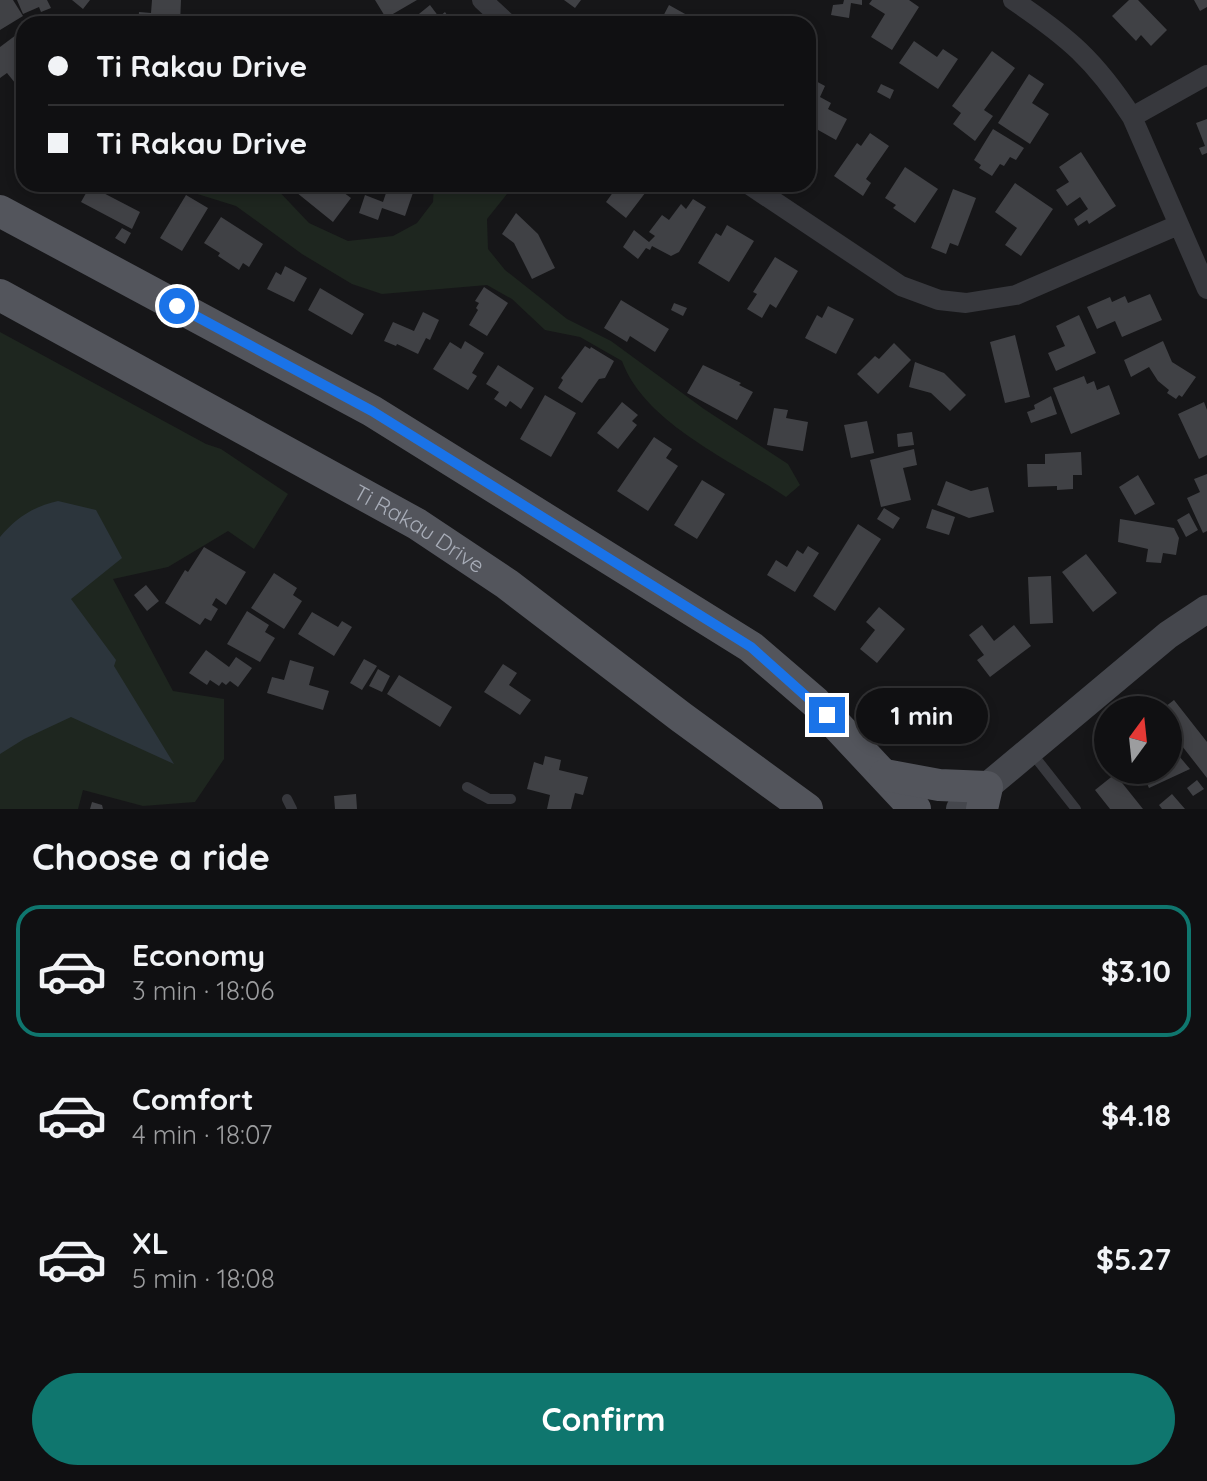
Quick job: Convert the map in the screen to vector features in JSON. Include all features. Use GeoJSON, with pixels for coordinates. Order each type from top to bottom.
{"type":"FeatureCollection","features":[{"type":"Feature","properties":{"kind":"main road"},"geometry":{"type":"LineString","coordinates":[[0,211],[372,411],[751,647],[815,702],[915,809]]}},
{"type":"Feature","properties":{"kind":"main road","name":"Ti Rakau Drive"},"geometry":{"type":"LineString","coordinates":[[0,295],[417,524],[507,584],[807,809]]}},
{"type":"Feature","properties":{"kind":"main road"},"geometry":{"type":"LineString","coordinates":[[960,809],[984,798],[1030,750],[1168,635],[1207,609]]}},
{"type":"Feature","properties":{"kind":"main road"},"geometry":{"type":"LineString","coordinates":[[885,775],[939,785],[984,798]]}},
{"type":"Feature","properties":{"kind":"street"},"geometry":{"type":"LineString","coordinates":[[482,0],[499,16]]}},
{"type":"Feature","properties":{"kind":"street"},"geometry":{"type":"LineString","coordinates":[[1013,0],[1066,37],[1095,65],[1132,117],[1207,289]]}},
{"type":"Feature","properties":{"kind":"street"},"geometry":{"type":"LineString","coordinates":[[1132,117],[1207,75]]}},
{"type":"Feature","properties":{"kind":"street"},"geometry":{"type":"LineString","coordinates":[[760,192],[901,286],[939,300],[966,303],[1016,295],[1178,225]]}},
{"type":"Feature","properties":{"kind":"lane"},"geometry":{"type":"LineString","coordinates":[[1030,750],[1076,809]]}},
{"type":"Feature","properties":{"kind":"lane"},"geometry":{"type":"LineString","coordinates":[[467,787],[487,804],[511,799]]}},
{"type":"Feature","properties":{"kind":"shaded area"},"geometry":{"type":"Polygon","coordinates":[[[191,192],[280,192],[309,223],[348,241],[393,236],[417,223],[433,202],[434,192],[508,192],[487,219],[488,249],[505,270],[567,319],[611,341],[704,409],[788,464],[800,485],[786,497],[717,455],[650,404],[633,383],[622,361],[580,337],[545,330],[512,299],[487,285],[382,294],[352,284],[302,254],[236,206],[191,192]]]}},
{"type":"Feature","properties":{"kind":"shaded area"},"geometry":{"type":"Polygon","coordinates":[[[0,332],[206,444],[221,449],[288,494],[254,549],[228,531],[168,567],[113,579],[173,691],[224,699],[224,759],[195,802],[143,806],[83,790],[78,809],[0,809],[0,332]]]}},
{"type":"Feature","properties":{"kind":"shaded area"},"geometry":{"type":"Polygon","coordinates":[[[58,501],[96,510],[122,558],[71,599],[116,660],[114,666],[174,764],[71,717],[0,754],[0,537],[26,514],[58,501]]]}},
{"type":"Feature","properties":{"kind":"building"},"geometry":{"type":"Polygon","coordinates":[[[0,0],[13,0],[23,16],[16,16],[16,20],[0,30],[0,0]]]}},
{"type":"Feature","properties":{"kind":"building"},"geometry":{"type":"Polygon","coordinates":[[[17,0],[47,0],[51,8],[41,12],[39,7],[23,14],[17,0]]]}},
{"type":"Feature","properties":{"kind":"building"},"geometry":{"type":"Polygon","coordinates":[[[72,0],[90,0],[83,9],[72,0]]]}},
{"type":"Feature","properties":{"kind":"building"},"geometry":{"type":"Polygon","coordinates":[[[152,0],[181,0],[180,16],[139,16],[139,12],[151,13],[152,0]]]}},
{"type":"Feature","properties":{"kind":"building"},"geometry":{"type":"Polygon","coordinates":[[[375,0],[417,0],[389,16],[385,16],[375,0]]]}},
{"type":"Feature","properties":{"kind":"building"},"geometry":{"type":"Polygon","coordinates":[[[564,0],[581,0],[575,8],[564,0]]]}},
{"type":"Feature","properties":{"kind":"building"},"geometry":{"type":"Polygon","coordinates":[[[844,0],[862,0],[862,5],[851,3],[849,18],[831,15],[833,5],[843,4],[844,0]]]}},
{"type":"Feature","properties":{"kind":"building"},"geometry":{"type":"Polygon","coordinates":[[[872,0],[909,0],[919,7],[892,50],[871,37],[885,14],[869,4],[872,0]]]}},
{"type":"Feature","properties":{"kind":"building"},"geometry":{"type":"Polygon","coordinates":[[[1129,0],[1138,0],[1167,30],[1151,46],[1141,35],[1136,41],[1112,16],[1129,0]]]}},
{"type":"Feature","properties":{"kind":"building"},"geometry":{"type":"Polygon","coordinates":[[[1194,0],[1207,0],[1207,7],[1200,11],[1194,0]]]}},
{"type":"Feature","properties":{"kind":"building"},"geometry":{"type":"Polygon","coordinates":[[[430,5],[438,16],[416,16],[430,5]]]}},
{"type":"Feature","properties":{"kind":"building"},"geometry":{"type":"Polygon","coordinates":[[[669,5],[689,16],[663,16],[669,5]]]}},
{"type":"Feature","properties":{"kind":"building"},"geometry":{"type":"Polygon","coordinates":[[[16,35],[16,84],[7,73],[0,78],[0,47],[16,35]]]}},
{"type":"Feature","properties":{"kind":"building"},"geometry":{"type":"Polygon","coordinates":[[[914,41],[937,57],[943,49],[958,59],[938,89],[899,63],[914,41]]]}},
{"type":"Feature","properties":{"kind":"building"},"geometry":{"type":"Polygon","coordinates":[[[992,51],[1015,68],[984,110],[993,116],[975,141],[953,124],[961,113],[952,106],[992,51]]]}},
{"type":"Feature","properties":{"kind":"building"},"geometry":{"type":"Polygon","coordinates":[[[1029,74],[1044,84],[1032,103],[1049,114],[1030,144],[998,123],[1029,74]]]}},
{"type":"Feature","properties":{"kind":"building"},"geometry":{"type":"Polygon","coordinates":[[[816,81],[825,86],[820,97],[831,103],[828,109],[847,119],[836,140],[816,129],[816,81]]]}},
{"type":"Feature","properties":{"kind":"building"},"geometry":{"type":"Polygon","coordinates":[[[881,84],[894,90],[890,99],[877,92],[881,84]]]}},
{"type":"Feature","properties":{"kind":"building"},"geometry":{"type":"Polygon","coordinates":[[[1207,119],[1207,153],[1202,155],[1199,148],[1205,146],[1196,123],[1207,119]]]}},
{"type":"Feature","properties":{"kind":"building"},"geometry":{"type":"Polygon","coordinates":[[[993,129],[1024,148],[1016,160],[1010,157],[1004,166],[1000,164],[992,176],[979,168],[981,165],[974,160],[993,129]]]}},
{"type":"Feature","properties":{"kind":"building"},"geometry":{"type":"Polygon","coordinates":[[[870,133],[889,146],[866,179],[871,183],[863,196],[834,176],[857,143],[861,146],[870,133]]]}},
{"type":"Feature","properties":{"kind":"building"},"geometry":{"type":"Polygon","coordinates":[[[1081,152],[1116,206],[1089,224],[1087,220],[1078,226],[1074,219],[1088,209],[1080,197],[1067,206],[1056,190],[1069,182],[1059,167],[1081,152]]]}},
{"type":"Feature","properties":{"kind":"building"},"geometry":{"type":"Polygon","coordinates":[[[905,167],[938,189],[915,223],[893,208],[896,205],[885,198],[905,167]]]}},
{"type":"Feature","properties":{"kind":"building"},"geometry":{"type":"Polygon","coordinates":[[[1015,183],[1053,209],[1021,256],[1005,245],[1017,228],[995,212],[1015,183]]]}},
{"type":"Feature","properties":{"kind":"building"},"geometry":{"type":"Polygon","coordinates":[[[953,189],[976,198],[958,246],[950,243],[946,254],[931,248],[953,189]]]}},
{"type":"Feature","properties":{"kind":"building"},"geometry":{"type":"Polygon","coordinates":[[[87,192],[102,192],[140,212],[132,229],[81,202],[87,192]]]}},
{"type":"Feature","properties":{"kind":"building"},"geometry":{"type":"Polygon","coordinates":[[[296,192],[343,192],[351,198],[333,222],[296,192]]]}},
{"type":"Feature","properties":{"kind":"building"},"geometry":{"type":"Polygon","coordinates":[[[386,192],[413,192],[405,216],[382,208],[378,220],[359,213],[365,195],[383,202],[386,192]]]}},
{"type":"Feature","properties":{"kind":"building"},"geometry":{"type":"Polygon","coordinates":[[[613,192],[646,192],[626,218],[606,202],[613,192]]]}},
{"type":"Feature","properties":{"kind":"building"},"geometry":{"type":"Polygon","coordinates":[[[186,195],[208,208],[182,251],[160,238],[186,195]]]}},
{"type":"Feature","properties":{"kind":"building"},"geometry":{"type":"Polygon","coordinates":[[[693,199],[706,207],[679,252],[671,256],[652,246],[650,250],[646,248],[638,259],[623,247],[634,230],[649,242],[655,236],[649,232],[662,215],[669,220],[681,204],[686,209],[693,199]]]}},
{"type":"Feature","properties":{"kind":"building"},"geometry":{"type":"Polygon","coordinates":[[[516,213],[538,234],[555,268],[532,279],[514,243],[502,234],[516,213]]]}},
{"type":"Feature","properties":{"kind":"building"},"geometry":{"type":"Polygon","coordinates":[[[221,217],[263,244],[249,267],[243,263],[239,270],[204,243],[221,217]]]}},
{"type":"Feature","properties":{"kind":"building"},"geometry":{"type":"Polygon","coordinates":[[[727,225],[754,241],[729,282],[698,263],[716,233],[721,236],[727,225]]]}},
{"type":"Feature","properties":{"kind":"building"},"geometry":{"type":"Polygon","coordinates":[[[122,228],[131,233],[125,244],[115,238],[122,228]]]}},
{"type":"Feature","properties":{"kind":"building"},"geometry":{"type":"Polygon","coordinates":[[[775,257],[798,271],[776,308],[770,304],[762,318],[747,309],[757,294],[753,292],[775,257]]]}},
{"type":"Feature","properties":{"kind":"building"},"geometry":{"type":"Polygon","coordinates":[[[285,266],[307,278],[294,302],[267,289],[276,272],[281,275],[285,266]]]}},
{"type":"Feature","properties":{"kind":"building"},"geometry":{"type":"Polygon","coordinates":[[[484,287],[508,303],[487,336],[469,325],[478,310],[479,303],[475,301],[484,287]]]}},
{"type":"Feature","properties":{"kind":"building"},"geometry":{"type":"Polygon","coordinates":[[[320,288],[364,314],[352,335],[308,310],[320,288]]]}},
{"type":"Feature","properties":{"kind":"building"},"geometry":{"type":"Polygon","coordinates":[[[1150,294],[1162,320],[1122,337],[1115,321],[1097,329],[1087,307],[1110,297],[1112,302],[1125,296],[1128,303],[1150,294]]]}},
{"type":"Feature","properties":{"kind":"building"},"geometry":{"type":"Polygon","coordinates":[[[621,300],[669,329],[655,352],[630,336],[627,342],[604,328],[621,300]]]}},
{"type":"Feature","properties":{"kind":"building"},"geometry":{"type":"Polygon","coordinates":[[[674,303],[687,308],[683,316],[671,310],[674,303]]]}},
{"type":"Feature","properties":{"kind":"building"},"geometry":{"type":"Polygon","coordinates":[[[828,306],[854,319],[836,354],[805,338],[817,315],[822,318],[828,306]]]}},
{"type":"Feature","properties":{"kind":"building"},"geometry":{"type":"Polygon","coordinates":[[[423,312],[439,320],[430,340],[426,338],[418,354],[384,341],[393,322],[414,331],[423,312]]]}},
{"type":"Feature","properties":{"kind":"building"},"geometry":{"type":"Polygon","coordinates":[[[1079,315],[1096,353],[1056,371],[1048,353],[1065,346],[1056,326],[1079,315]]]}},
{"type":"Feature","properties":{"kind":"building"},"geometry":{"type":"Polygon","coordinates":[[[1015,335],[1030,397],[1005,403],[990,342],[1015,335]]]}},
{"type":"Feature","properties":{"kind":"building"},"geometry":{"type":"Polygon","coordinates":[[[465,341],[484,353],[472,373],[477,376],[468,390],[433,369],[450,342],[461,349],[465,341]]]}},
{"type":"Feature","properties":{"kind":"building"},"geometry":{"type":"Polygon","coordinates":[[[1163,341],[1172,362],[1196,377],[1182,397],[1179,395],[1176,399],[1167,393],[1169,390],[1149,367],[1131,377],[1124,360],[1163,341]]]}},
{"type":"Feature","properties":{"kind":"building"},"geometry":{"type":"Polygon","coordinates":[[[894,343],[911,360],[878,394],[857,374],[875,356],[879,359],[894,343]]]}},
{"type":"Feature","properties":{"kind":"building"},"geometry":{"type":"Polygon","coordinates":[[[585,346],[614,361],[605,378],[599,379],[582,403],[558,388],[563,380],[561,378],[585,346]]]}},
{"type":"Feature","properties":{"kind":"building"},"geometry":{"type":"Polygon","coordinates":[[[915,362],[944,373],[966,395],[950,411],[931,393],[909,387],[915,362]]]}},
{"type":"Feature","properties":{"kind":"building"},"geometry":{"type":"Polygon","coordinates":[[[498,365],[534,388],[521,409],[510,401],[506,407],[494,399],[499,392],[486,384],[498,365]]]}},
{"type":"Feature","properties":{"kind":"building"},"geometry":{"type":"Polygon","coordinates":[[[703,365],[753,392],[737,420],[687,393],[703,365]]]}},
{"type":"Feature","properties":{"kind":"building"},"geometry":{"type":"Polygon","coordinates":[[[1084,376],[1087,384],[1094,381],[1097,390],[1109,385],[1120,414],[1071,434],[1053,388],[1084,376]]]}},
{"type":"Feature","properties":{"kind":"building"},"geometry":{"type":"Polygon","coordinates":[[[545,395],[576,413],[551,457],[520,439],[545,395]]]}},
{"type":"Feature","properties":{"kind":"building"},"geometry":{"type":"Polygon","coordinates":[[[1051,396],[1057,414],[1031,423],[1027,412],[1051,396]]]}},
{"type":"Feature","properties":{"kind":"building"},"geometry":{"type":"Polygon","coordinates":[[[622,402],[638,415],[632,421],[637,425],[618,449],[597,433],[622,402]]]}},
{"type":"Feature","properties":{"kind":"building"},"geometry":{"type":"Polygon","coordinates":[[[1204,402],[1207,410],[1207,455],[1199,459],[1178,414],[1204,402]]]}},
{"type":"Feature","properties":{"kind":"building"},"geometry":{"type":"Polygon","coordinates":[[[774,408],[788,410],[786,418],[808,422],[803,451],[767,445],[774,408]]]}},
{"type":"Feature","properties":{"kind":"building"},"geometry":{"type":"Polygon","coordinates":[[[867,421],[874,453],[851,458],[844,425],[867,421]]]}},
{"type":"Feature","properties":{"kind":"building"},"geometry":{"type":"Polygon","coordinates":[[[912,432],[914,445],[898,447],[897,434],[912,432]]]}},
{"type":"Feature","properties":{"kind":"building"},"geometry":{"type":"Polygon","coordinates":[[[654,437],[672,449],[666,458],[678,466],[648,511],[617,491],[654,437]]]}},
{"type":"Feature","properties":{"kind":"building"},"geometry":{"type":"Polygon","coordinates":[[[914,449],[917,465],[903,468],[911,500],[881,507],[870,460],[914,449]]]}},
{"type":"Feature","properties":{"kind":"building"},"geometry":{"type":"Polygon","coordinates":[[[1081,452],[1082,475],[1073,475],[1073,489],[1028,487],[1027,464],[1045,464],[1045,454],[1081,452]]]}},
{"type":"Feature","properties":{"kind":"building"},"geometry":{"type":"Polygon","coordinates":[[[1207,474],[1207,531],[1203,533],[1187,498],[1200,492],[1194,479],[1207,474]]]}},
{"type":"Feature","properties":{"kind":"building"},"geometry":{"type":"Polygon","coordinates":[[[1138,475],[1155,504],[1135,515],[1119,487],[1138,475]]]}},
{"type":"Feature","properties":{"kind":"building"},"geometry":{"type":"Polygon","coordinates":[[[702,480],[725,494],[697,539],[674,525],[702,480]]]}},
{"type":"Feature","properties":{"kind":"building"},"geometry":{"type":"Polygon","coordinates":[[[946,481],[971,491],[988,487],[994,512],[969,518],[937,505],[946,481]]]}},
{"type":"Feature","properties":{"kind":"building"},"geometry":{"type":"Polygon","coordinates":[[[884,508],[900,518],[893,529],[877,519],[884,508]]]}},
{"type":"Feature","properties":{"kind":"building"},"geometry":{"type":"Polygon","coordinates":[[[932,509],[955,517],[949,535],[926,528],[932,509]]]}},
{"type":"Feature","properties":{"kind":"building"},"geometry":{"type":"Polygon","coordinates":[[[1189,513],[1198,530],[1186,537],[1177,520],[1189,513]]]}},
{"type":"Feature","properties":{"kind":"building"},"geometry":{"type":"Polygon","coordinates":[[[1120,519],[1174,528],[1179,538],[1176,555],[1163,553],[1161,563],[1146,562],[1148,549],[1118,542],[1120,519]]]}},
{"type":"Feature","properties":{"kind":"building"},"geometry":{"type":"Polygon","coordinates":[[[858,524],[881,539],[835,611],[813,596],[858,524]]]}},
{"type":"Feature","properties":{"kind":"building"},"geometry":{"type":"Polygon","coordinates":[[[808,546],[819,553],[795,592],[767,575],[776,560],[787,567],[797,550],[803,554],[808,546]]]}},
{"type":"Feature","properties":{"kind":"building"},"geometry":{"type":"Polygon","coordinates":[[[204,547],[246,572],[226,605],[216,598],[212,605],[218,609],[211,621],[205,618],[200,625],[165,603],[185,570],[188,572],[204,547]]]}},
{"type":"Feature","properties":{"kind":"building"},"geometry":{"type":"Polygon","coordinates":[[[1086,554],[1117,593],[1093,612],[1062,572],[1086,554]]]}},
{"type":"Feature","properties":{"kind":"building"},"geometry":{"type":"Polygon","coordinates":[[[274,573],[297,588],[293,595],[302,601],[284,629],[251,608],[274,573]]]}},
{"type":"Feature","properties":{"kind":"building"},"geometry":{"type":"Polygon","coordinates":[[[1051,576],[1053,623],[1030,624],[1028,577],[1051,576]]]}},
{"type":"Feature","properties":{"kind":"building"},"geometry":{"type":"Polygon","coordinates":[[[146,585],[159,601],[147,611],[134,595],[146,585]]]}},
{"type":"Feature","properties":{"kind":"building"},"geometry":{"type":"Polygon","coordinates":[[[879,607],[905,629],[877,663],[860,649],[875,630],[866,622],[879,607]]]}},
{"type":"Feature","properties":{"kind":"building"},"geometry":{"type":"Polygon","coordinates":[[[247,611],[269,625],[265,632],[275,638],[260,662],[227,644],[247,611]]]}},
{"type":"Feature","properties":{"kind":"building"},"geometry":{"type":"Polygon","coordinates":[[[312,612],[338,627],[342,621],[352,627],[334,656],[298,634],[312,612]]]}},
{"type":"Feature","properties":{"kind":"building"},"geometry":{"type":"Polygon","coordinates":[[[982,625],[994,641],[1014,625],[1031,646],[990,677],[977,660],[984,655],[969,635],[982,625]]]}},
{"type":"Feature","properties":{"kind":"building"},"geometry":{"type":"Polygon","coordinates":[[[206,650],[229,667],[236,657],[252,668],[238,687],[230,681],[226,685],[222,682],[219,686],[210,680],[207,685],[189,673],[206,650]]]}},
{"type":"Feature","properties":{"kind":"building"},"geometry":{"type":"Polygon","coordinates":[[[364,659],[377,666],[362,690],[350,683],[364,659]]]}},
{"type":"Feature","properties":{"kind":"building"},"geometry":{"type":"Polygon","coordinates":[[[290,660],[314,667],[309,685],[329,691],[323,710],[267,693],[272,677],[284,680],[290,660]]]}},
{"type":"Feature","properties":{"kind":"building"},"geometry":{"type":"Polygon","coordinates":[[[503,664],[517,673],[509,685],[531,700],[520,715],[484,692],[503,664]]]}},
{"type":"Feature","properties":{"kind":"building"},"geometry":{"type":"Polygon","coordinates":[[[378,669],[390,676],[382,692],[369,686],[378,669]]]}},
{"type":"Feature","properties":{"kind":"building"},"geometry":{"type":"Polygon","coordinates":[[[399,675],[452,707],[440,727],[387,694],[399,675]]]}},
{"type":"Feature","properties":{"kind":"building"},"geometry":{"type":"Polygon","coordinates":[[[1182,710],[1207,742],[1207,778],[1182,746],[1182,710]]]}},
{"type":"Feature","properties":{"kind":"building"},"geometry":{"type":"Polygon","coordinates":[[[545,756],[561,760],[559,770],[588,777],[583,795],[575,793],[571,809],[547,809],[550,795],[527,789],[534,762],[543,765],[545,756]]]}},
{"type":"Feature","properties":{"kind":"building"},"geometry":{"type":"Polygon","coordinates":[[[1182,760],[1190,769],[1182,773],[1182,760]]]}},
{"type":"Feature","properties":{"kind":"building"},"geometry":{"type":"Polygon","coordinates":[[[1197,780],[1204,789],[1193,796],[1187,788],[1197,780]]]}},
{"type":"Feature","properties":{"kind":"building"},"geometry":{"type":"Polygon","coordinates":[[[1102,784],[1123,784],[1143,809],[1110,809],[1095,790],[1102,784]]]}},
{"type":"Feature","properties":{"kind":"building"},"geometry":{"type":"Polygon","coordinates":[[[356,794],[357,809],[335,809],[334,796],[356,794]]]}},
{"type":"Feature","properties":{"kind":"building"},"geometry":{"type":"Polygon","coordinates":[[[1172,794],[1185,809],[1162,809],[1159,805],[1172,794]]]}},
{"type":"Feature","properties":{"kind":"building"},"geometry":{"type":"Polygon","coordinates":[[[92,802],[102,805],[103,809],[90,809],[92,802]]]}},
{"type":"Feature","properties":{"kind":"route"},"geometry":{"type":"LineString","coordinates":[[177,306],[372,411],[751,647],[827,715]]}}]}
